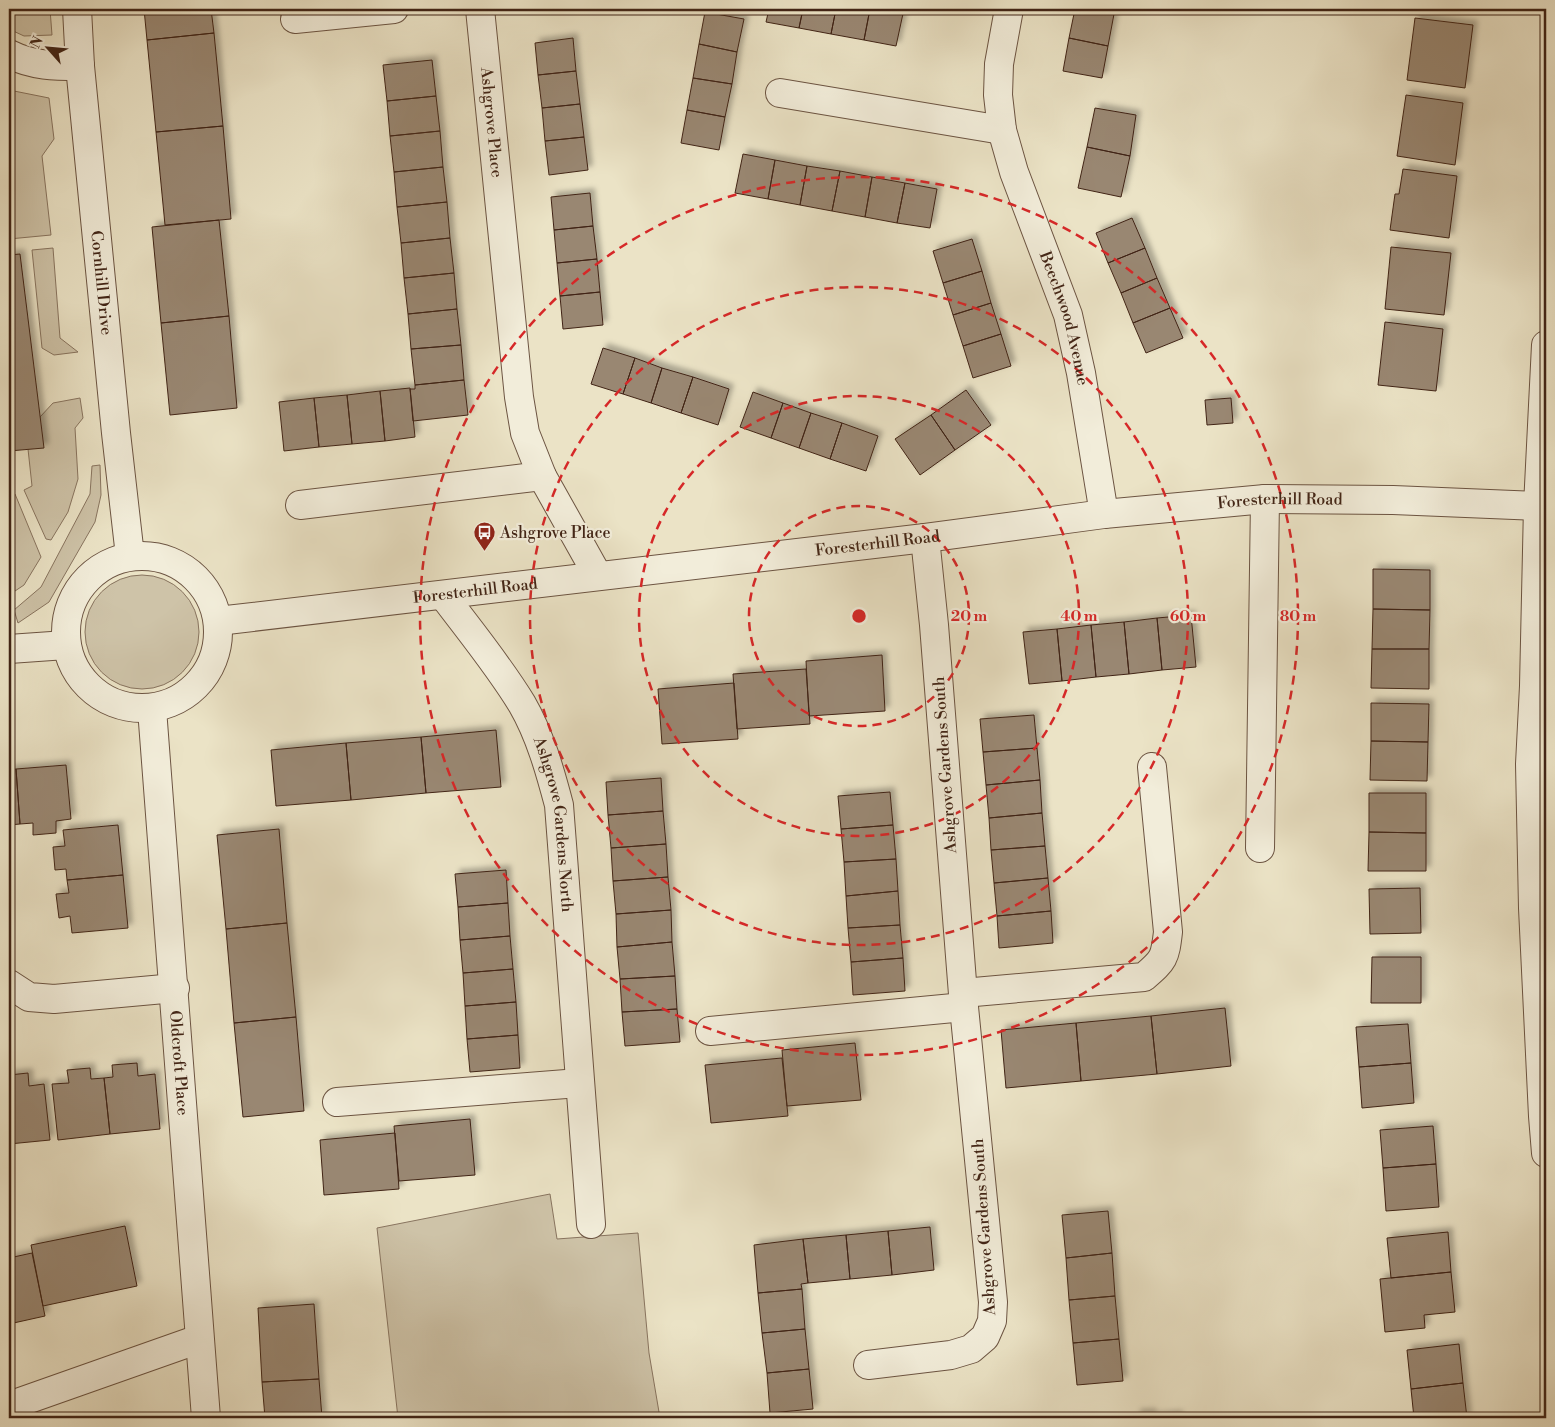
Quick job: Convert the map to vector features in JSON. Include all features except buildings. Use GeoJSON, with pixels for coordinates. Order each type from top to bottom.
{"type":"FeatureCollection","features":[{"type":"Feature","properties":{"kind":"street","name":"Cornhill Drive"},"geometry":{"type":"LineString","coordinates":[[77,9],[80,66],[130,556]]}},
{"type":"Feature","properties":{"kind":"street"},"geometry":{"type":"LineString","coordinates":[[295,19],[394,9]]}},
{"type":"Feature","properties":{"kind":"street","name":"Ashgrove Place"},"geometry":{"type":"LineString","coordinates":[[480,9],[525,433],[542,476],[598,576]]}},
{"type":"Feature","properties":{"kind":"street","name":"Beechwood Avenue"},"geometry":{"type":"LineString","coordinates":[[1009,9],[999,64],[998,95],[1002,130],[1014,172],[1068,315],[1081,373],[1104,514]]}},
{"type":"Feature","properties":{"kind":"street"},"geometry":{"type":"LineString","coordinates":[[9,54],[19,59],[52,67],[80,66]]}},
{"type":"Feature","properties":{"kind":"street"},"geometry":{"type":"LineString","coordinates":[[780,93],[1002,130]]}},
{"type":"Feature","properties":{"kind":"street"},"geometry":{"type":"LineString","coordinates":[[1546,345],[1538,506],[1534,686],[1538,764],[1534,918],[1546,1153]]}},
{"type":"Feature","properties":{"kind":"street"},"geometry":{"type":"LineString","coordinates":[[300,505],[542,476]]}},
{"type":"Feature","properties":{"kind":"street"},"geometry":{"type":"LineString","coordinates":[[1260,848],[1265,499]]}},
{"type":"Feature","properties":{"kind":"street","name":"Foresterhill Road"},"geometry":{"type":"LineString","coordinates":[[218,621],[925,538],[1104,514],[1265,499],[1393,500],[1538,506]]}},
{"type":"Feature","properties":{"kind":"street","name":"Ashgrove Gardens South"},"geometry":{"type":"LineString","coordinates":[[868,1365],[951,1355],[971,1349],[985,1336],[992,1321],[993,1302],[963,1000],[934,625],[925,538]]}},
{"type":"Feature","properties":{"kind":"street"},"geometry":{"type":"LineString","coordinates":[[130,556],[160,558],[188,570],[208,593],[218,621],[216,652],[211,666],[203,679],[193,690],[180,699],[152,709],[123,707],[109,702],[96,694],[76,672],[66,645],[66,620],[74,597],[88,578],[107,564],[130,556]]}},
{"type":"Feature","properties":{"kind":"street","name":"Ashgrove Gardens North"},"geometry":{"type":"LineString","coordinates":[[443,595],[523,706],[545,755],[559,805],[591,1224]]}},
{"type":"Feature","properties":{"kind":"street"},"geometry":{"type":"LineString","coordinates":[[9,649],[66,645]]}},
{"type":"Feature","properties":{"kind":"street","name":"Oldcroft Place"},"geometry":{"type":"LineString","coordinates":[[152,709],[206,1418]]}},
{"type":"Feature","properties":{"kind":"street"},"geometry":{"type":"LineString","coordinates":[[710,1031],[1144,977],[1158,965],[1166,953],[1168,932],[1152,767]]}},
{"type":"Feature","properties":{"kind":"street"},"geometry":{"type":"LineString","coordinates":[[9,984],[29,997],[54,999],[174,988]]}},
{"type":"Feature","properties":{"kind":"street"},"geometry":{"type":"LineString","coordinates":[[337,1102],[579,1083]]}},
{"type":"Feature","properties":{"kind":"street"},"geometry":{"type":"LineString","coordinates":[[9,1406],[200,1339]]}},
{"type":"Feature","properties":{"kind":"shaded area"},"geometry":{"type":"Polygon","coordinates":[[[9,9],[50,9],[52,35],[24,36],[9,29],[9,9]]]}},
{"type":"Feature","properties":{"kind":"shaded area"},"geometry":{"type":"Polygon","coordinates":[[[9,90],[49,98],[54,139],[42,156],[51,235],[9,239],[9,90]]]}},
{"type":"Feature","properties":{"kind":"shaded area"},"geometry":{"type":"Polygon","coordinates":[[[53,248],[60,338],[78,352],[54,355],[42,348],[32,250],[53,248]]]}},
{"type":"Feature","properties":{"kind":"shaded area"},"geometry":{"type":"Polygon","coordinates":[[[80,398],[83,418],[75,428],[78,479],[68,512],[51,540],[46,539],[24,490],[32,486],[28,449],[40,417],[53,403],[80,398]]]}},
{"type":"Feature","properties":{"kind":"shaded area"},"geometry":{"type":"Polygon","coordinates":[[[100,465],[101,495],[95,522],[49,602],[18,623],[14,610],[41,587],[90,494],[92,466],[100,465]]]}},
{"type":"Feature","properties":{"kind":"shaded area"},"geometry":{"type":"Polygon","coordinates":[[[15,494],[41,557],[24,585],[9,595],[9,497],[15,494]]]}},
{"type":"Feature","properties":{"kind":"shaded area"},"geometry":{"type":"Polygon","coordinates":[[[142,575],[164,579],[174,584],[190,600],[195,610],[199,632],[195,654],[190,664],[174,680],[164,685],[142,689],[120,685],[110,680],[94,664],[89,654],[85,632],[89,610],[94,600],[110,584],[120,579],[142,575]]]}},
{"type":"Feature","properties":{"kind":"shaded area"},"geometry":{"type":"Polygon","coordinates":[[[550,1194],[557,1239],[638,1233],[649,1353],[660,1418],[398,1418],[377,1228],[550,1194]]]}},
{"type":"Feature","properties":{"kind":"place","name":"Ashgrove Place"},"geometry":{"type":"Point","coordinates":[484,552]}}]}
